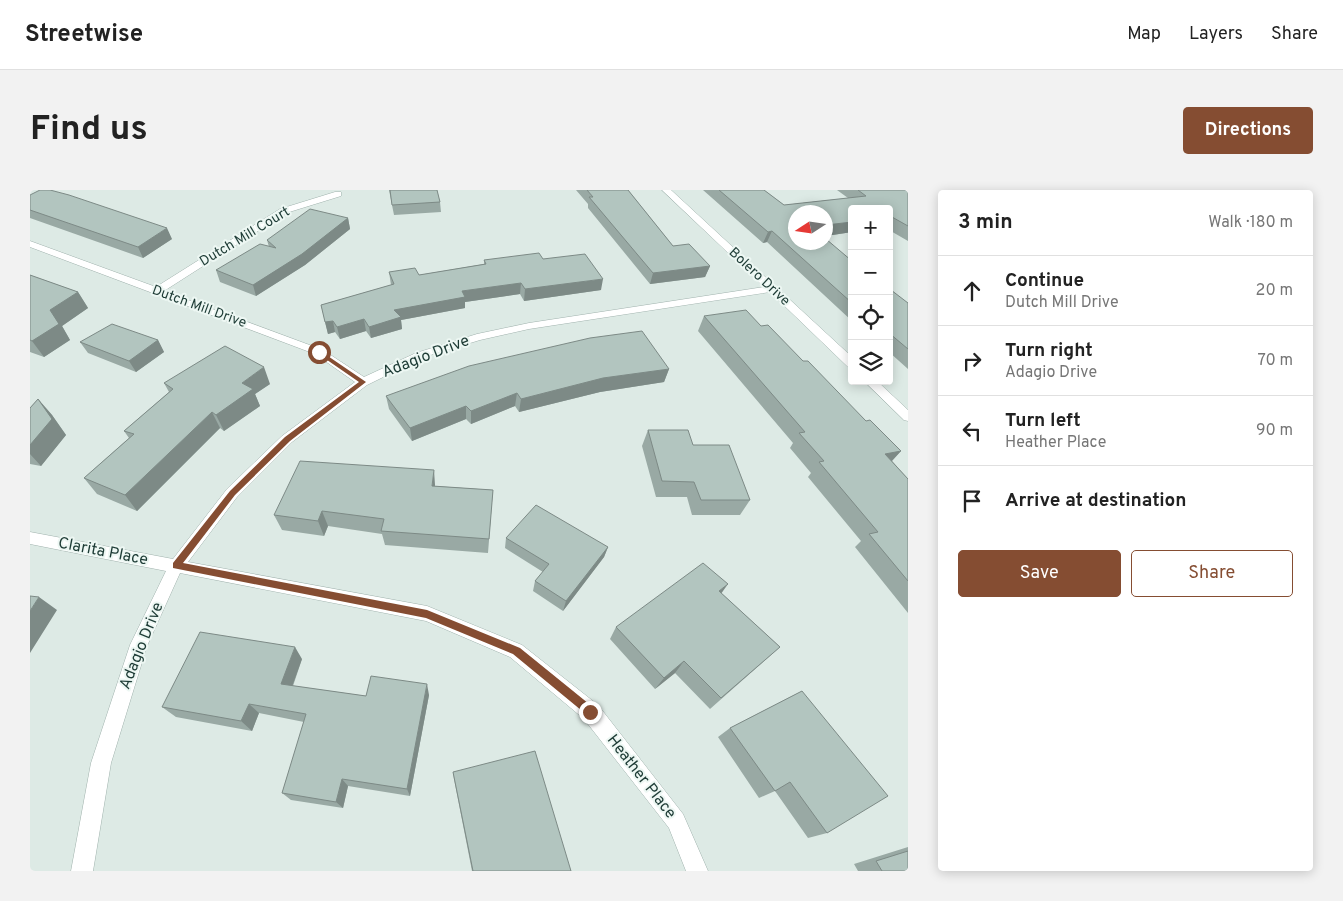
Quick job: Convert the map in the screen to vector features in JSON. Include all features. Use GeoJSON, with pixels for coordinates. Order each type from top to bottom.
{"type":"FeatureCollection","features":[{"type":"Feature","properties":{"kind":"street","name":"Bolero Drive"},"geometry":{"type":"LineString","coordinates":[[666,190],[848,360]]}},
{"type":"Feature","properties":{"kind":"street","name":"Dutch Mill Court"},"geometry":{"type":"LineString","coordinates":[[156,291],[283,211],[338,194]]}},
{"type":"Feature","properties":{"kind":"street","name":"Dutch Mill Drive"},"geometry":{"type":"LineString","coordinates":[[30,244],[319,352],[363,382]]}},
{"type":"Feature","properties":{"kind":"street","name":"Adagio Drive"},"geometry":{"type":"LineString","coordinates":[[82,871],[101,763],[139,645],[176,566],[232,493],[287,439],[363,382],[420,356],[477,337],[529,326],[772,289]]}},
{"type":"Feature","properties":{"kind":"street"},"geometry":{"type":"LineString","coordinates":[[874,385],[908,417]]}},
{"type":"Feature","properties":{"kind":"street","name":"Clarita Place"},"geometry":{"type":"LineString","coordinates":[[30,538],[176,566]]}},
{"type":"Feature","properties":{"kind":"street","name":"Heather Place"},"geometry":{"type":"LineString","coordinates":[[176,566],[427,614],[516,651],[590,712],[676,821],[697,871]]}},
{"type":"Feature","properties":{"kind":"building"},"geometry":{"type":"Polygon","coordinates":[[[40,190],[50,190],[69,195],[167,228],[138,247],[30,210],[30,195],[40,190]]]}},
{"type":"Feature","properties":{"kind":"building"},"geometry":{"type":"Polygon","coordinates":[[[390,190],[437,190],[440,202],[392,205],[390,190]]]}},
{"type":"Feature","properties":{"kind":"building"},"geometry":{"type":"Polygon","coordinates":[[[587,190],[628,190],[673,246],[689,244],[710,266],[653,273],[589,197],[593,197],[587,190]]]}},
{"type":"Feature","properties":{"kind":"building"},"geometry":{"type":"Polygon","coordinates":[[[719,190],[764,190],[784,205],[866,196],[858,190],[908,190],[908,226],[893,218],[893,205],[848,205],[848,222],[833,224],[833,205],[788,205],[788,245],[772,231],[768,232],[719,190]]]}},
{"type":"Feature","properties":{"kind":"building"},"geometry":{"type":"Polygon","coordinates":[[[310,209],[348,218],[302,254],[253,285],[216,270],[260,244],[276,248],[267,240],[310,209]]]}},
{"type":"Feature","properties":{"kind":"building"},"geometry":{"type":"Polygon","coordinates":[[[833,245],[848,258],[848,299],[793,250],[833,250],[833,245]]]}},
{"type":"Feature","properties":{"kind":"building"},"geometry":{"type":"Polygon","coordinates":[[[539,253],[543,259],[585,254],[603,279],[525,289],[521,283],[462,291],[465,297],[394,310],[401,317],[369,327],[364,319],[337,327],[333,321],[325,322],[321,305],[394,284],[389,272],[415,268],[419,275],[486,264],[484,260],[539,253]]]}},
{"type":"Feature","properties":{"kind":"building"},"geometry":{"type":"Polygon","coordinates":[[[30,275],[78,292],[50,310],[59,324],[32,341],[30,340],[30,275]]]}},
{"type":"Feature","properties":{"kind":"building"},"geometry":{"type":"Polygon","coordinates":[[[893,292],[908,303],[908,349],[893,336],[893,292]]]}},
{"type":"Feature","properties":{"kind":"building"},"geometry":{"type":"Polygon","coordinates":[[[746,310],[761,326],[768,325],[803,361],[808,361],[866,421],[870,420],[901,451],[885,454],[908,479],[908,581],[869,534],[878,532],[819,462],[824,461],[799,433],[805,432],[704,316],[746,310]]]}},
{"type":"Feature","properties":{"kind":"building"},"geometry":{"type":"Polygon","coordinates":[[[112,324],[158,340],[129,361],[80,342],[112,324]]]}},
{"type":"Feature","properties":{"kind":"building"},"geometry":{"type":"Polygon","coordinates":[[[642,331],[669,369],[603,378],[521,399],[517,393],[471,411],[466,406],[410,428],[386,396],[469,366],[590,338],[642,331]]]}},
{"type":"Feature","properties":{"kind":"building"},"geometry":{"type":"Polygon","coordinates":[[[225,346],[264,367],[242,383],[253,389],[216,415],[212,412],[125,495],[84,478],[134,434],[124,431],[173,389],[164,383],[225,346]]]}},
{"type":"Feature","properties":{"kind":"building"},"geometry":{"type":"Polygon","coordinates":[[[38,399],[52,419],[30,445],[30,408],[38,399]]]}},
{"type":"Feature","properties":{"kind":"building"},"geometry":{"type":"Polygon","coordinates":[[[648,430],[688,430],[693,445],[729,445],[750,500],[701,500],[694,482],[662,481],[648,430]]]}},
{"type":"Feature","properties":{"kind":"building"},"geometry":{"type":"Polygon","coordinates":[[[300,461],[434,470],[432,486],[493,490],[489,539],[381,531],[384,519],[322,511],[318,521],[274,515],[300,461]]]}},
{"type":"Feature","properties":{"kind":"building"},"geometry":{"type":"Polygon","coordinates":[[[536,505],[608,547],[566,601],[535,581],[549,564],[506,538],[536,505]]]}},
{"type":"Feature","properties":{"kind":"building"},"geometry":{"type":"Polygon","coordinates":[[[703,563],[728,584],[719,591],[780,647],[721,698],[684,661],[664,678],[616,627],[703,563]]]}},
{"type":"Feature","properties":{"kind":"building"},"geometry":{"type":"Polygon","coordinates":[[[30,596],[39,597],[30,611],[30,596]]]}},
{"type":"Feature","properties":{"kind":"building"},"geometry":{"type":"Polygon","coordinates":[[[200,632],[295,647],[281,684],[366,696],[371,676],[427,684],[407,789],[342,779],[336,802],[282,793],[306,714],[249,704],[241,721],[162,707],[200,632]]]}},
{"type":"Feature","properties":{"kind":"building"},"geometry":{"type":"Polygon","coordinates":[[[802,691],[888,796],[827,833],[790,782],[775,791],[730,728],[802,691]]]}},
{"type":"Feature","properties":{"kind":"building"},"geometry":{"type":"Polygon","coordinates":[[[535,751],[571,871],[473,871],[453,772],[535,751]]]}},
{"type":"Feature","properties":{"kind":"building"},"geometry":{"type":"Polygon","coordinates":[[[908,851],[908,871],[882,871],[876,861],[908,851]]]}},
{"type":"Feature","properties":{"kind":"route"},"geometry":{"type":"LineString","coordinates":[[319,352],[363,382],[287,439],[232,493],[176,566],[427,614],[516,651],[590,712]]}}]}
